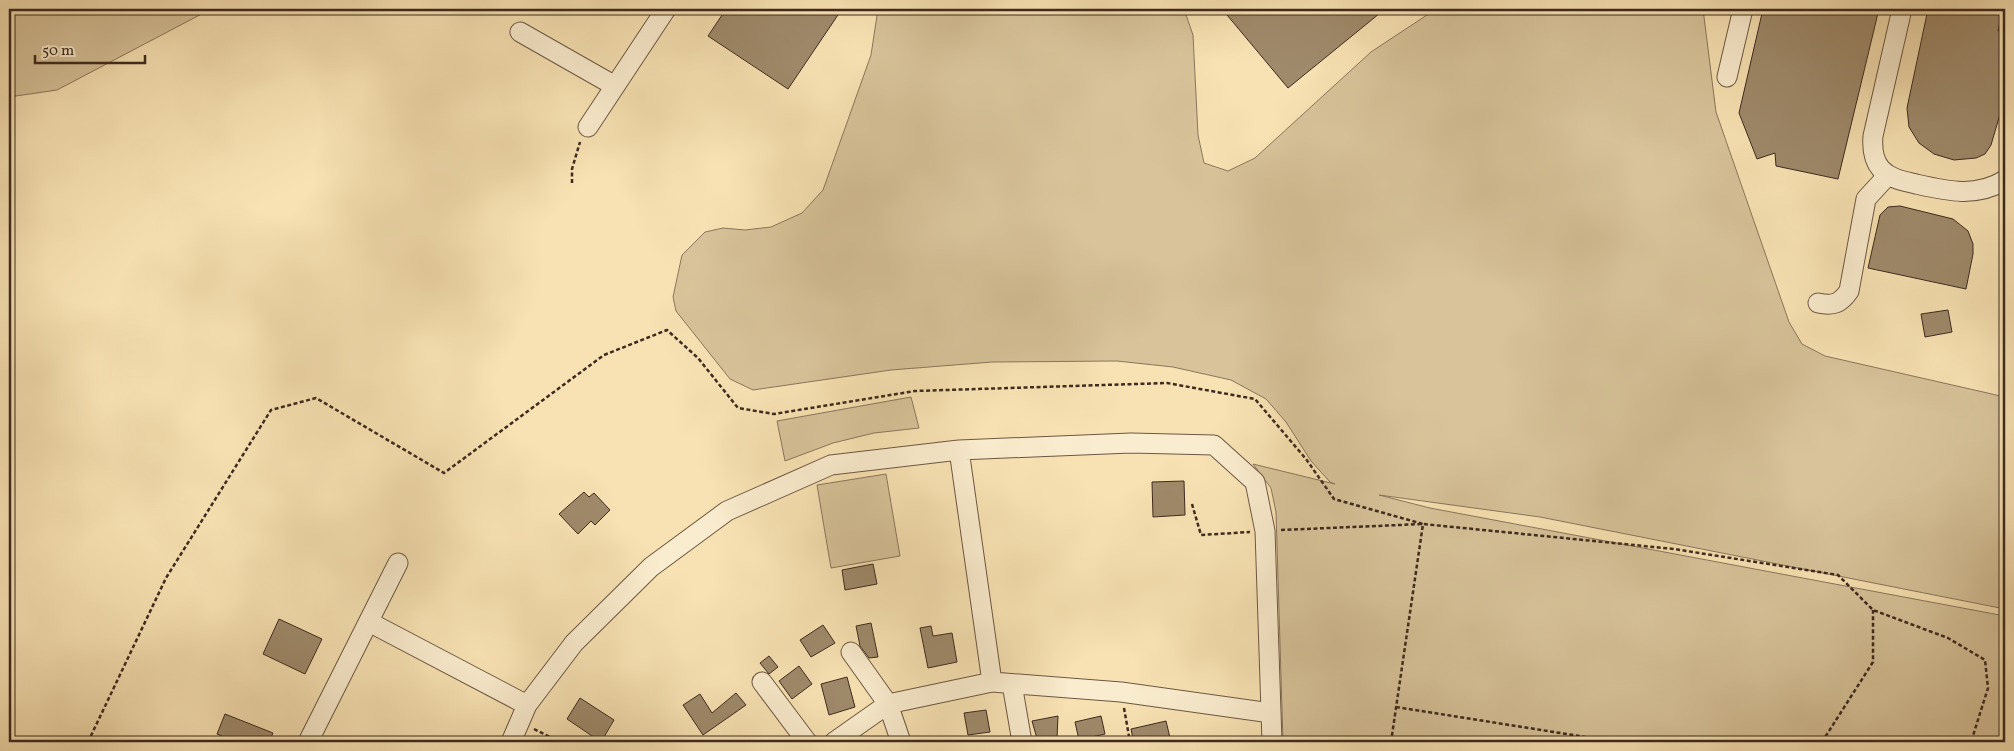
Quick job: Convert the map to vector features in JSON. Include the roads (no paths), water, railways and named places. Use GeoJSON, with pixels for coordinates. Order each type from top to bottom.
{"type":"FeatureCollection","features":[{"type":"Feature","properties":{"kind":"street"},"geometry":{"type":"LineString","coordinates":[[588,127],[666,9]]}},
{"type":"Feature","properties":{"kind":"street"},"geometry":{"type":"LineString","coordinates":[[1727,77],[1743,9]]}},
{"type":"Feature","properties":{"kind":"street"},"geometry":{"type":"LineString","coordinates":[[1902,9],[1873,143],[1876,160],[1881,169],[1897,179],[1958,192],[1989,188],[2005,181]]}},
{"type":"Feature","properties":{"kind":"street"},"geometry":{"type":"LineString","coordinates":[[520,32],[615,86]]}},
{"type":"Feature","properties":{"kind":"street"},"geometry":{"type":"LineString","coordinates":[[1818,303],[1835,305],[1843,300],[1849,291],[1866,199],[1888,174]]}},
{"type":"Feature","properties":{"kind":"street"},"geometry":{"type":"LineString","coordinates":[[511,742],[523,713],[574,643],[651,567],[728,511],[831,465],[959,450],[1131,443],[1214,446],[1255,482],[1265,531],[1272,742]]}},
{"type":"Feature","properties":{"kind":"street"},"geometry":{"type":"LineString","coordinates":[[959,450],[992,682]]}},
{"type":"Feature","properties":{"kind":"street"},"geometry":{"type":"LineString","coordinates":[[308,742],[398,563]]}},
{"type":"Feature","properties":{"kind":"street"},"geometry":{"type":"LineString","coordinates":[[369,622],[523,713]]}},
{"type":"Feature","properties":{"kind":"street"},"geometry":{"type":"LineString","coordinates":[[851,652],[888,704],[901,742]]}},
{"type":"Feature","properties":{"kind":"street"},"geometry":{"type":"LineString","coordinates":[[762,682],[807,742]]}},
{"type":"Feature","properties":{"kind":"street"},"geometry":{"type":"LineString","coordinates":[[834,742],[888,704],[992,682],[1121,692],[1271,713]]}},
{"type":"Feature","properties":{"kind":"street"},"geometry":{"type":"LineString","coordinates":[[1012,684],[1022,742]]}}]}
